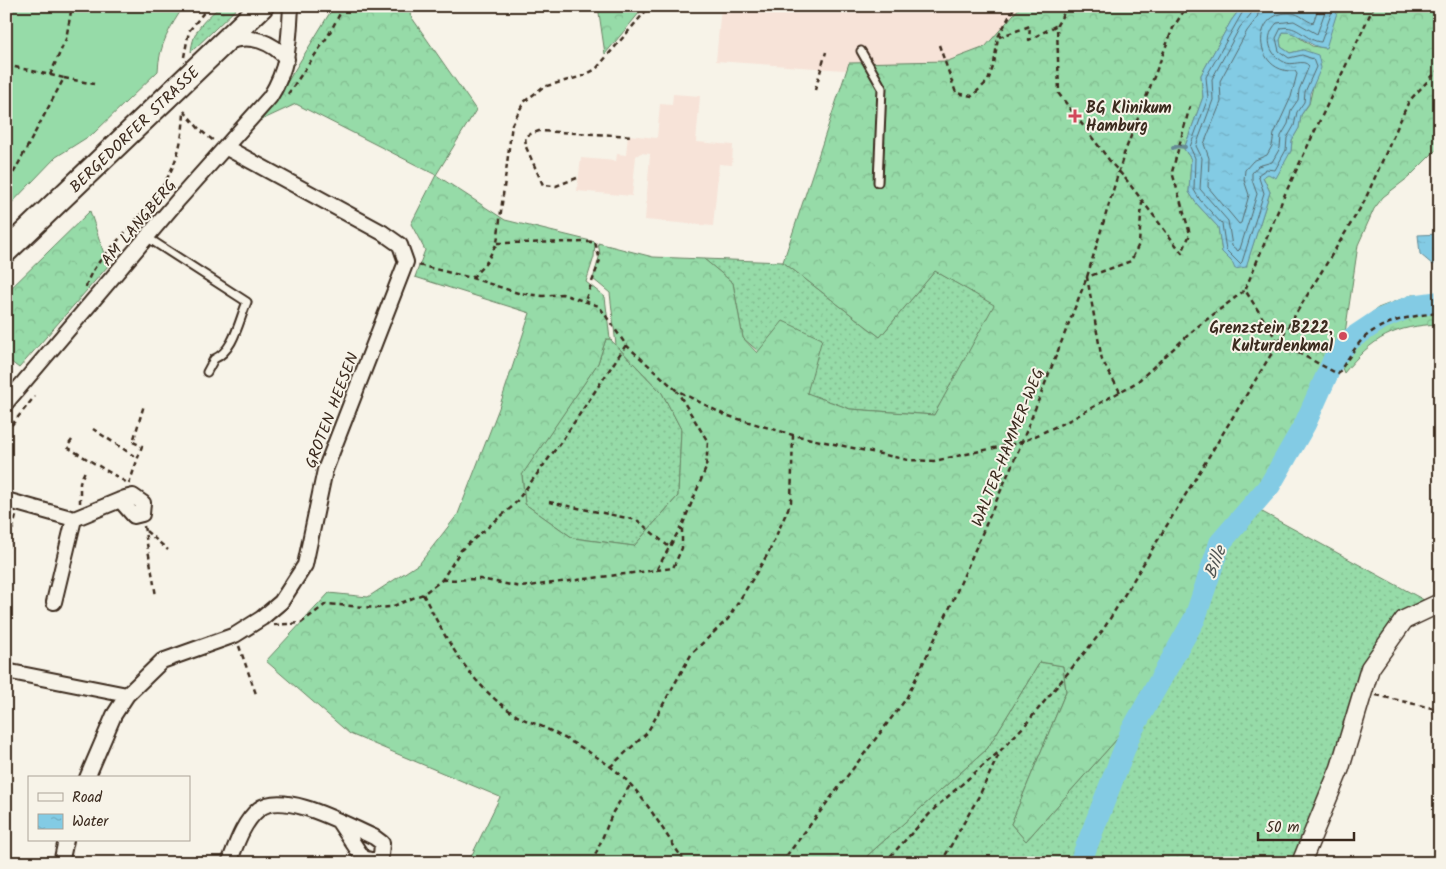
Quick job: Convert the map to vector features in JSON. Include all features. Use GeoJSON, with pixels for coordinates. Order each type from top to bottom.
{"type":"FeatureCollection","features":[{"type":"Feature","properties":{"kind":"main road","name":"BERGEDORFER STRASSE"},"geometry":{"type":"LineString","coordinates":[[6,251],[262,6]]}},
{"type":"Feature","properties":{"kind":"street","name":"AM LANGBERG"},"geometry":{"type":"LineString","coordinates":[[6,403],[148,238],[179,199],[227,148],[270,97],[280,81],[287,59],[291,6]]}},
{"type":"Feature","properties":{"kind":"street"},"geometry":{"type":"LineString","coordinates":[[222,44],[236,39],[262,41],[276,47],[287,59]]}},
{"type":"Feature","properties":{"kind":"street"},"geometry":{"type":"LineString","coordinates":[[227,148],[383,232],[400,245],[406,262]]}},
{"type":"Feature","properties":{"kind":"street","name":"GROTEN HEESEN"},"geometry":{"type":"LineString","coordinates":[[88,776],[114,715],[127,695],[162,661],[235,635],[262,618],[281,602],[305,565],[325,470],[406,262]]}},
{"type":"Feature","properties":{"kind":"street"},"geometry":{"type":"LineString","coordinates":[[12,502],[77,518],[122,499],[130,513],[141,515]]}},
{"type":"Feature","properties":{"kind":"street"},"geometry":{"type":"LineString","coordinates":[[54,602],[77,518]]}},
{"type":"Feature","properties":{"kind":"street"},"geometry":{"type":"LineString","coordinates":[[1301,863],[1340,768],[1370,668],[1404,620],[1440,603]]}},
{"type":"Feature","properties":{"kind":"street"},"geometry":{"type":"LineString","coordinates":[[6,671],[127,695]]}},
{"type":"Feature","properties":{"kind":"street"},"geometry":{"type":"LineString","coordinates":[[229,863],[246,826],[258,810],[269,804],[290,803],[339,822]]}},
{"type":"Feature","properties":{"kind":"street"},"geometry":{"type":"LineString","coordinates":[[60,863],[65,842]]}},
{"type":"Feature","properties":{"kind":"lane"},"geometry":{"type":"LineString","coordinates":[[861,51],[882,88],[878,182]]}},
{"type":"Feature","properties":{"kind":"lane"},"geometry":{"type":"LineString","coordinates":[[148,238],[247,302],[232,340],[222,356],[214,359],[207,372]]}},
{"type":"Feature","properties":{"kind":"path"},"geometry":{"type":"LineString","coordinates":[[6,18],[10,6]]}},
{"type":"Feature","properties":{"kind":"path"},"geometry":{"type":"LineString","coordinates":[[50,75],[66,39],[72,6]]}},
{"type":"Feature","properties":{"kind":"path"},"geometry":{"type":"LineString","coordinates":[[184,57],[189,31],[209,6]]}},
{"type":"Feature","properties":{"kind":"path"},"geometry":{"type":"LineString","coordinates":[[472,278],[486,263],[497,244],[512,124],[520,107],[533,93],[543,87],[583,76],[596,69],[650,6]]}},
{"type":"Feature","properties":{"kind":"path"},"geometry":{"type":"LineString","coordinates":[[939,45],[956,93],[972,96],[988,81],[994,64],[998,37],[1015,6]]}},
{"type":"Feature","properties":{"kind":"path"},"geometry":{"type":"LineString","coordinates":[[1068,6],[1057,25],[1058,94],[1182,252],[1190,234],[1172,172],[1190,106]]}},
{"type":"Feature","properties":{"kind":"path","name":"WALTER-HAMMER-WEG"},"geometry":{"type":"LineString","coordinates":[[781,863],[906,699],[974,557],[1087,277],[1124,154],[1173,28],[1187,6]]}},
{"type":"Feature","properties":{"kind":"path"},"geometry":{"type":"LineString","coordinates":[[406,262],[472,278],[518,293],[543,296],[562,294],[599,306],[626,345],[676,390],[725,415],[794,435],[908,460],[934,461],[1022,442],[1064,424],[1137,382],[1197,327],[1245,290],[1285,194],[1374,6]]}},
{"type":"Feature","properties":{"kind":"path"},"geometry":{"type":"LineString","coordinates":[[998,37],[1030,26],[1029,40],[1057,25]]}},
{"type":"Feature","properties":{"kind":"path"},"geometry":{"type":"LineString","coordinates":[[815,90],[826,52]]}},
{"type":"Feature","properties":{"kind":"path"},"geometry":{"type":"LineString","coordinates":[[6,65],[94,84]]}},
{"type":"Feature","properties":{"kind":"path"},"geometry":{"type":"LineString","coordinates":[[884,863],[937,806],[1001,750],[1047,700],[1103,630],[1364,202],[1409,102],[1440,68]]}},
{"type":"Feature","properties":{"kind":"path"},"geometry":{"type":"LineString","coordinates":[[6,187],[64,78]]}},
{"type":"Feature","properties":{"kind":"path"},"geometry":{"type":"LineString","coordinates":[[106,253],[161,191],[176,163],[183,132],[184,111],[200,130],[227,148]]}},
{"type":"Feature","properties":{"kind":"path"},"geometry":{"type":"LineString","coordinates":[[577,178],[556,186],[543,185],[526,147],[525,136],[539,131],[633,136]]}},
{"type":"Feature","properties":{"kind":"path"},"geometry":{"type":"LineString","coordinates":[[1120,392],[1102,360],[1087,277],[1131,262],[1139,244],[1142,202]]}},
{"type":"Feature","properties":{"kind":"path"},"geometry":{"type":"LineString","coordinates":[[497,244],[594,242],[600,260],[585,301]]}},
{"type":"Feature","properties":{"kind":"path"},"geometry":{"type":"LineString","coordinates":[[1245,290],[1278,342],[1338,374],[1362,340],[1386,325],[1412,316],[1440,313]]}},
{"type":"Feature","properties":{"kind":"path"},"geometry":{"type":"LineString","coordinates":[[262,618],[267,625],[301,623],[326,604],[377,608],[391,607],[424,594],[442,580],[461,550],[513,506],[561,442],[626,345]]}},
{"type":"Feature","properties":{"kind":"path"},"geometry":{"type":"LineString","coordinates":[[657,569],[668,546],[682,526],[706,468],[708,442],[676,390]]}},
{"type":"Feature","properties":{"kind":"path"},"geometry":{"type":"LineString","coordinates":[[6,432],[35,396]]}},
{"type":"Feature","properties":{"kind":"path"},"geometry":{"type":"LineString","coordinates":[[122,499],[142,446],[133,442],[144,405]]}},
{"type":"Feature","properties":{"kind":"path"},"geometry":{"type":"LineString","coordinates":[[93,429],[138,458]]}},
{"type":"Feature","properties":{"kind":"path"},"geometry":{"type":"LineString","coordinates":[[610,767],[647,733],[692,653],[728,619],[769,552],[791,502],[794,435]]}},
{"type":"Feature","properties":{"kind":"path"},"geometry":{"type":"LineString","coordinates":[[72,440],[67,447],[129,484]]}},
{"type":"Feature","properties":{"kind":"path"},"geometry":{"type":"LineString","coordinates":[[77,518],[80,482],[85,471]]}},
{"type":"Feature","properties":{"kind":"path"},"geometry":{"type":"LineString","coordinates":[[6,556],[12,502]]}},
{"type":"Feature","properties":{"kind":"path"},"geometry":{"type":"LineString","coordinates":[[549,502],[636,520],[668,546]]}},
{"type":"Feature","properties":{"kind":"path"},"geometry":{"type":"LineString","coordinates":[[141,515],[146,531],[156,596]]}},
{"type":"Feature","properties":{"kind":"path"},"geometry":{"type":"LineString","coordinates":[[442,580],[480,579],[521,587],[673,568],[682,548],[682,526]]}},
{"type":"Feature","properties":{"kind":"path"},"geometry":{"type":"LineString","coordinates":[[146,531],[168,550]]}},
{"type":"Feature","properties":{"kind":"path"},"geometry":{"type":"LineString","coordinates":[[424,594],[456,656],[486,689],[514,714],[544,728],[610,767],[631,784],[686,863]]}},
{"type":"Feature","properties":{"kind":"path"},"geometry":{"type":"LineString","coordinates":[[235,635],[256,694]]}},
{"type":"Feature","properties":{"kind":"path"},"geometry":{"type":"LineString","coordinates":[[1363,692],[1440,710]]}},
{"type":"Feature","properties":{"kind":"path"},"geometry":{"type":"LineString","coordinates":[[941,863],[979,796],[1001,750]]}},
{"type":"Feature","properties":{"kind":"path"},"geometry":{"type":"LineString","coordinates":[[592,863],[613,812],[631,784]]}},
{"type":"Feature","properties":{"kind":"shaded area","name":"BG Klinikum Hamburg"},"geometry":{"type":"Polygon","coordinates":[[[721,6],[1164,6],[955,78],[716,61],[721,6]]]}},
{"type":"Feature","properties":{"kind":"shaded area"},"geometry":{"type":"Polygon","coordinates":[[[673,94],[700,96],[696,142],[733,145],[732,165],[719,164],[713,226],[645,220],[650,154],[641,153],[636,156],[632,196],[577,191],[581,158],[616,161],[617,154],[626,155],[628,135],[657,138],[660,104],[672,105],[673,94]]]}},
{"type":"Feature","properties":{"kind":"green space"},"geometry":{"type":"Polygon","coordinates":[[[6,6],[184,6],[166,37],[158,71],[94,133],[56,157],[6,209],[6,6]]]}},
{"type":"Feature","properties":{"kind":"green space"},"geometry":{"type":"Polygon","coordinates":[[[221,6],[239,6],[191,52],[194,38],[200,26],[221,6]]]}},
{"type":"Feature","properties":{"kind":"green space"},"geometry":{"type":"Polygon","coordinates":[[[334,6],[415,6],[410,15],[476,110],[436,175],[296,104],[255,123],[288,81],[334,6]]]}},
{"type":"Feature","properties":{"kind":"green space"},"geometry":{"type":"Polygon","coordinates":[[[598,6],[645,6],[605,54],[598,6]]]}},
{"type":"Feature","properties":{"kind":"green space"},"geometry":{"type":"Polygon","coordinates":[[[1021,6],[1242,6],[1231,21],[1201,75],[1203,97],[1184,149],[1191,159],[1189,192],[1196,203],[1218,227],[1222,252],[1232,262],[1246,266],[1270,192],[1263,177],[1291,151],[1292,140],[1299,128],[1301,115],[1309,104],[1314,82],[1303,50],[1290,53],[1281,47],[1280,40],[1283,32],[1291,32],[1312,46],[1325,48],[1339,6],[1440,6],[1440,146],[1409,177],[1383,197],[1374,209],[1358,245],[1345,333],[1378,308],[1412,295],[1440,295],[1440,324],[1410,327],[1386,336],[1365,350],[1344,373],[1336,353],[1324,392],[1307,425],[1271,487],[1221,543],[1195,619],[1125,730],[1026,841],[1011,824],[1066,691],[1063,666],[1040,662],[987,749],[868,855],[864,863],[468,863],[500,797],[350,734],[266,661],[329,593],[368,597],[420,563],[458,514],[499,408],[530,313],[415,277],[425,250],[411,224],[436,175],[505,220],[595,242],[594,257],[586,282],[605,297],[610,339],[606,339],[598,363],[522,475],[525,504],[573,538],[634,546],[678,496],[681,429],[662,393],[616,345],[610,293],[593,279],[600,254],[598,243],[653,257],[704,259],[733,283],[743,338],[757,353],[783,321],[822,339],[807,393],[850,409],[934,415],[994,305],[935,271],[880,337],[783,262],[849,63],[948,61],[985,47],[1021,6]]]}},
{"type":"Feature","properties":{"kind":"green space"},"geometry":{"type":"Polygon","coordinates":[[[90,211],[108,266],[19,368],[6,358],[6,293],[90,211]]]}},
{"type":"Feature","properties":{"kind":"green space"},"geometry":{"type":"Polygon","coordinates":[[[704,259],[783,262],[880,337],[935,271],[995,305],[934,415],[850,409],[806,393],[743,338],[733,283],[704,259]]]}},
{"type":"Feature","properties":{"kind":"green space"},"geometry":{"type":"Polygon","coordinates":[[[606,339],[610,339],[662,393],[681,429],[678,496],[634,546],[573,538],[525,504],[522,474],[598,363],[606,339]]]}},
{"type":"Feature","properties":{"kind":"green space"},"geometry":{"type":"Polygon","coordinates":[[[1253,507],[1424,600],[1401,612],[1361,666],[1331,769],[1301,846],[1292,863],[1088,863],[1136,731],[1195,619],[1221,543],[1253,507]]]}},
{"type":"Feature","properties":{"kind":"green space"},"geometry":{"type":"Polygon","coordinates":[[[1040,662],[1063,666],[1066,691],[1011,824],[1026,841],[1125,730],[1074,863],[864,863],[868,855],[987,749],[1040,662]]]}},
{"type":"Feature","properties":{"kind":"water"},"geometry":{"type":"Polygon","coordinates":[[[1242,6],[1339,6],[1326,48],[1314,45],[1289,32],[1283,32],[1280,40],[1281,47],[1290,53],[1303,50],[1318,55],[1321,68],[1310,93],[1309,103],[1301,115],[1299,128],[1292,140],[1291,151],[1276,178],[1268,174],[1263,177],[1270,192],[1246,267],[1235,269],[1232,262],[1222,252],[1218,227],[1196,203],[1189,192],[1191,159],[1184,149],[1203,97],[1201,75],[1231,21],[1242,6]]]}},
{"type":"Feature","properties":{"kind":"water"},"geometry":{"type":"Polygon","coordinates":[[[1440,234],[1440,261],[1433,265],[1420,254],[1418,235],[1440,234]]]}},
{"type":"Feature","properties":{"kind":"waterway"},"geometry":{"type":"LineString","coordinates":[[1173,148],[1177,146],[1185,147]]}},
{"type":"Feature","properties":{"kind":"waterway","name":"Bille"},"geometry":{"type":"LineString","coordinates":[[1080,863],[1131,732],[1195,618],[1220,543],[1270,485],[1305,424],[1334,359],[1351,339],[1381,319],[1412,306],[1440,302]]}},
{"type":"Feature","properties":{"kind":"place","name":"BG Klinikum Hamburg"},"geometry":{"type":"Point","coordinates":[1075,116]}},
{"type":"Feature","properties":{"kind":"place","name":"Grenzstein B222, Kulturdenkmal"},"geometry":{"type":"Point","coordinates":[1343,336]}}]}
